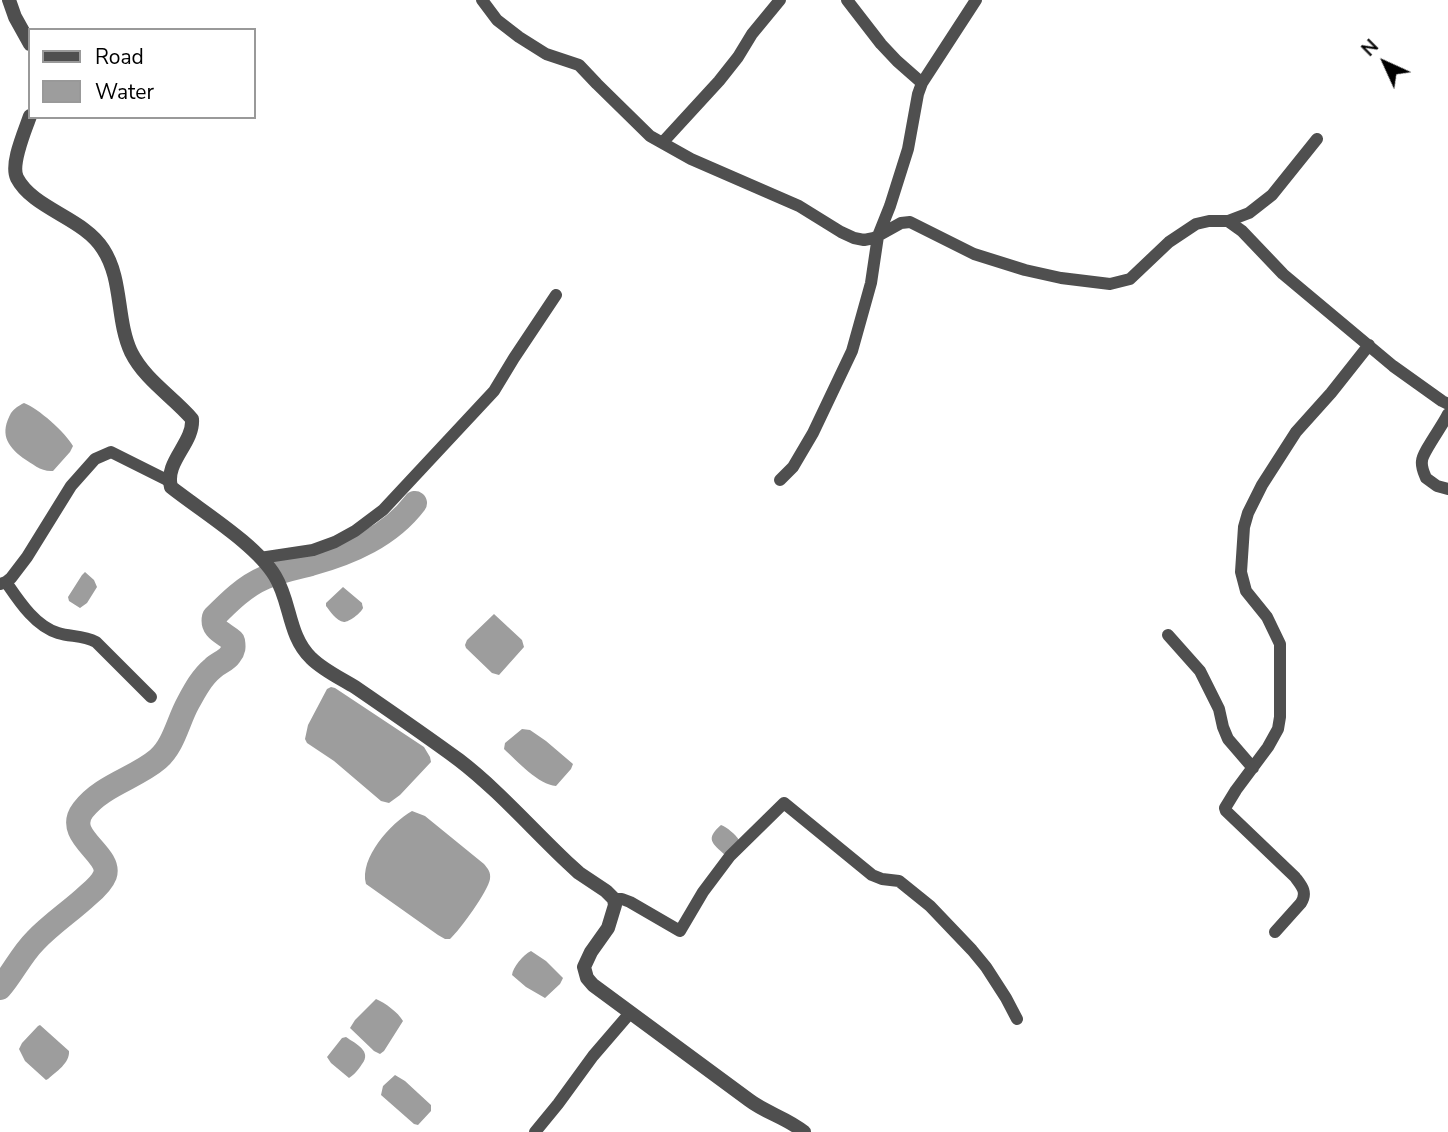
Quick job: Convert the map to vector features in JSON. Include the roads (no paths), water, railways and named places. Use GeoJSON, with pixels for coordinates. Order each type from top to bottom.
{"type":"FeatureCollection","features":[{"type":"Feature","properties":{"kind":"street"},"geometry":{"type":"LineString","coordinates":[[9,0],[28,40]]}},
{"type":"Feature","properties":{"kind":"street"},"geometry":{"type":"LineString","coordinates":[[482,0],[497,20],[519,37],[547,54],[579,65],[650,136],[691,159],[799,206],[841,232],[864,240],[874,238],[901,223],[910,222],[974,254],[1061,278],[1110,284],[1130,279],[1169,242],[1196,224],[1228,221],[1250,213],[1272,195],[1317,139]]}},
{"type":"Feature","properties":{"kind":"street"},"geometry":{"type":"LineString","coordinates":[[663,142],[719,81],[780,0]]}},
{"type":"Feature","properties":{"kind":"street"},"geometry":{"type":"LineString","coordinates":[[847,0],[881,44],[922,83]]}},
{"type":"Feature","properties":{"kind":"street"},"geometry":{"type":"LineString","coordinates":[[780,481],[793,467],[813,433],[852,351],[871,283],[878,236],[908,149],[922,83],[976,0]]}},
{"type":"Feature","properties":{"kind":"street"},"geometry":{"type":"LineString","coordinates":[[29,119],[15,164],[16,175],[36,198],[81,227],[103,249],[112,267],[132,353],[154,382],[192,419],[193,428],[171,470],[171,487],[263,561],[281,586],[294,632],[312,660],[465,765],[567,862],[612,895],[615,905],[608,928],[584,967],[587,978],[593,985],[756,1105],[789,1121],[804,1132]]}},
{"type":"Feature","properties":{"kind":"street"},"geometry":{"type":"LineString","coordinates":[[1228,221],[1242,231],[1283,274],[1419,385],[1448,404]]}},
{"type":"Feature","properties":{"kind":"street"},"geometry":{"type":"LineString","coordinates":[[263,561],[313,550],[335,542],[383,510],[494,391],[556,295]]}},
{"type":"Feature","properties":{"kind":"street"},"geometry":{"type":"LineString","coordinates":[[1275,932],[1301,904],[1305,893],[1303,888],[1225,808],[1228,800],[1268,747],[1278,729],[1280,717],[1280,644],[1267,617],[1246,591],[1241,572],[1244,527],[1254,498],[1296,432],[1369,345]]}},
{"type":"Feature","properties":{"kind":"street"},"geometry":{"type":"LineString","coordinates":[[1448,414],[1422,461],[1426,478],[1437,486],[1448,489]]}},
{"type":"Feature","properties":{"kind":"street"},"geometry":{"type":"LineString","coordinates":[[151,697],[96,642],[89,637],[59,634],[47,628],[35,619],[3,583],[11,578],[71,486],[95,459],[111,452],[169,481]]}},
{"type":"Feature","properties":{"kind":"street"},"geometry":{"type":"LineString","coordinates":[[1168,635],[1200,671],[1219,709],[1228,739],[1253,768]]}},
{"type":"Feature","properties":{"kind":"street"},"geometry":{"type":"LineString","coordinates":[[614,899],[630,902],[680,932],[703,892],[730,856],[784,803],[872,875],[898,881],[930,906],[986,967],[1017,1019]]}},
{"type":"Feature","properties":{"kind":"street"},"geometry":{"type":"LineString","coordinates":[[535,1132],[630,1013]]}},
{"type":"Feature","properties":{"kind":"water"},"geometry":{"type":"Polygon","coordinates":[[[24,403],[51,422],[73,446],[53,471],[41,469],[23,458],[6,438],[6,427],[11,413],[24,403]]]}},
{"type":"Feature","properties":{"kind":"water"},"geometry":{"type":"Polygon","coordinates":[[[85,572],[97,587],[87,603],[80,608],[69,601],[68,597],[85,572]]]}},
{"type":"Feature","properties":{"kind":"water"},"geometry":{"type":"Polygon","coordinates":[[[343,587],[362,603],[363,608],[355,617],[344,622],[336,618],[326,606],[343,587]]]}},
{"type":"Feature","properties":{"kind":"water"},"geometry":{"type":"Polygon","coordinates":[[[494,614],[522,640],[524,647],[499,675],[492,673],[465,645],[494,614]]]}},
{"type":"Feature","properties":{"kind":"water"},"geometry":{"type":"Polygon","coordinates":[[[331,687],[424,747],[430,757],[431,762],[389,803],[381,801],[305,739],[308,725],[327,689],[331,687]]]}},
{"type":"Feature","properties":{"kind":"water"},"geometry":{"type":"Polygon","coordinates":[[[522,729],[530,730],[573,764],[556,786],[536,777],[504,749],[505,743],[522,729]]]}},
{"type":"Feature","properties":{"kind":"water"},"geometry":{"type":"Polygon","coordinates":[[[412,811],[425,816],[484,864],[490,872],[484,892],[450,939],[438,935],[366,884],[367,863],[378,842],[412,811]]]}},
{"type":"Feature","properties":{"kind":"water"},"geometry":{"type":"Polygon","coordinates":[[[721,825],[739,840],[725,855],[712,841],[713,834],[721,825]]]}},
{"type":"Feature","properties":{"kind":"water"},"geometry":{"type":"Polygon","coordinates":[[[531,951],[563,978],[545,998],[512,975],[514,968],[531,951]]]}},
{"type":"Feature","properties":{"kind":"water"},"geometry":{"type":"Polygon","coordinates":[[[376,999],[391,1008],[403,1021],[380,1054],[350,1028],[376,999]]]}},
{"type":"Feature","properties":{"kind":"water"},"geometry":{"type":"Polygon","coordinates":[[[40,1025],[69,1051],[65,1063],[46,1080],[25,1061],[19,1049],[40,1025]]]}},
{"type":"Feature","properties":{"kind":"water"},"geometry":{"type":"Polygon","coordinates":[[[346,1037],[362,1048],[365,1055],[359,1068],[349,1078],[327,1057],[342,1038],[346,1037]]]}},
{"type":"Feature","properties":{"kind":"water"},"geometry":{"type":"Polygon","coordinates":[[[395,1075],[431,1105],[431,1111],[418,1125],[381,1095],[383,1086],[395,1075]]]}},
{"type":"Feature","properties":{"kind":"waterway"},"geometry":{"type":"LineString","coordinates":[[0,988],[35,941],[93,891],[104,878],[105,867],[102,860],[83,836],[78,819],[83,810],[100,794],[158,759],[172,740],[184,710],[199,684],[231,653],[233,641],[216,628],[214,617],[257,581],[341,554],[369,542],[394,525],[415,503]]}}]}
